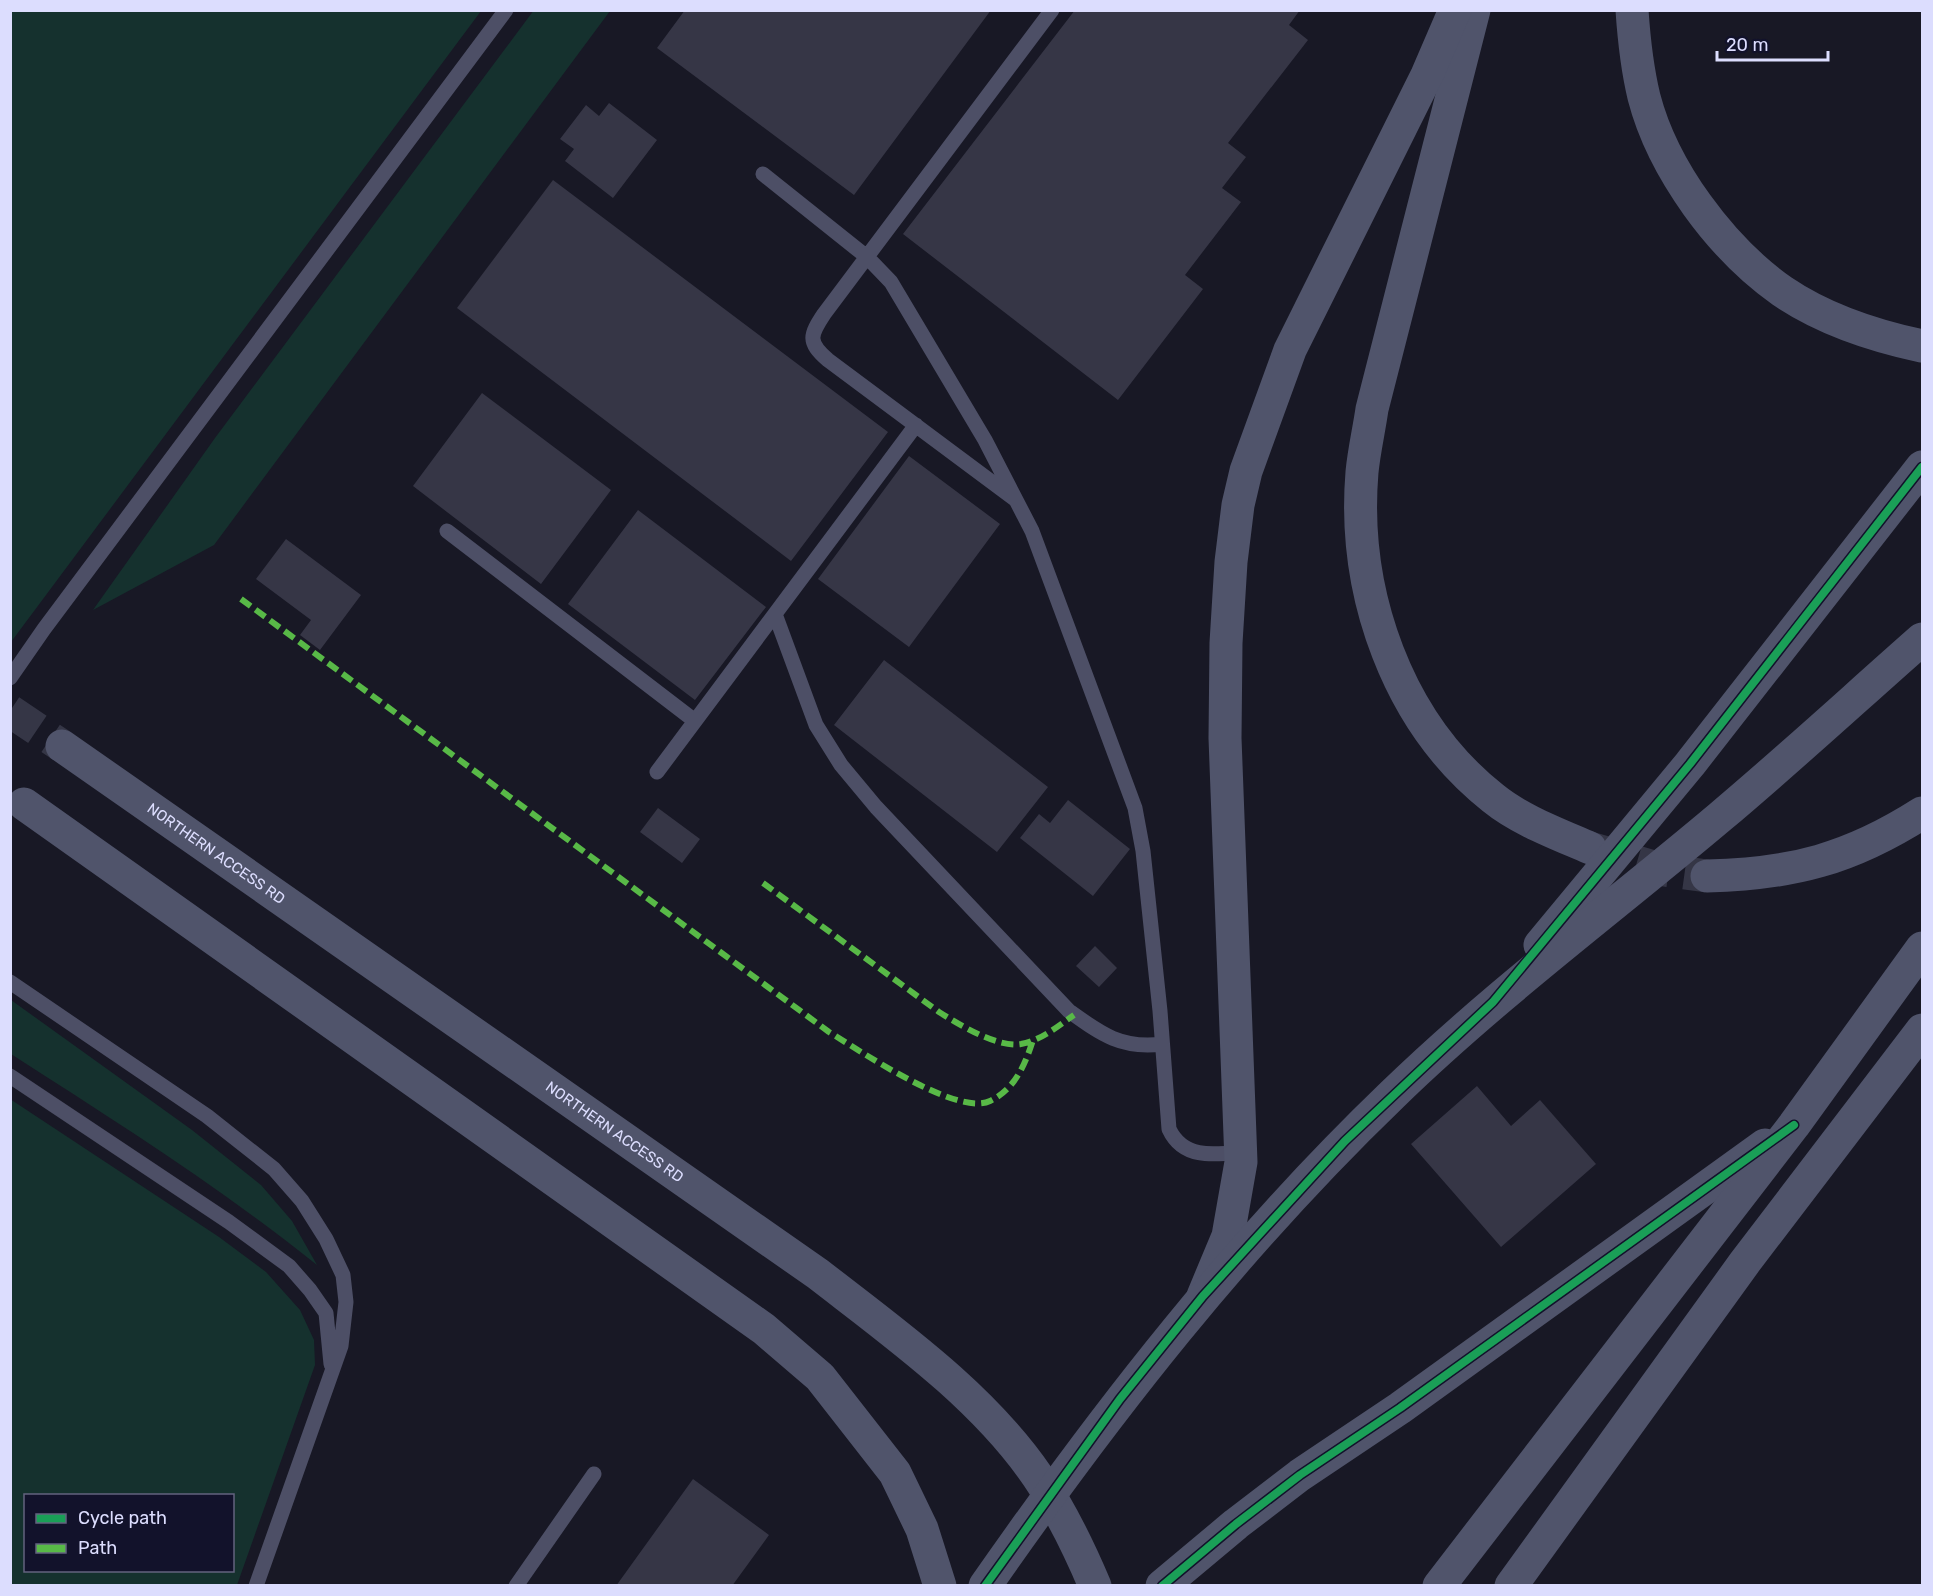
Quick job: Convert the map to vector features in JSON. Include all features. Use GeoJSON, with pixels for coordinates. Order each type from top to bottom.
{"type":"FeatureCollection","features":[{"type":"Feature","properties":{"kind":"main road"},"geometry":{"type":"LineString","coordinates":[[1203,1296],[1228,1236],[1241,1152],[1225,738],[1226,643],[1231,562],[1238,505],[1252,452],[1290,350],[1427,75],[1455,10]]}},
{"type":"Feature","properties":{"kind":"main road"},"geometry":{"type":"LineString","coordinates":[[1474,10],[1372,409],[1362,473],[1364,545],[1372,604],[1389,655],[1416,712],[1453,762],[1494,800],[1590,848]]}},
{"type":"Feature","properties":{"kind":"main road"},"geometry":{"type":"LineString","coordinates":[[1632,10],[1634,51],[1642,89],[1659,138],[1690,195],[1721,235],[1752,266],[1792,297],[1863,330],[1923,346]]}},
{"type":"Feature","properties":{"kind":"main road"},"geometry":{"type":"LineString","coordinates":[[1493,1002],[1690,764],[1923,467]]}},
{"type":"Feature","properties":{"kind":"main road"},"geometry":{"type":"LineString","coordinates":[[985,1586],[1120,1399],[1203,1296],[1345,1141],[1493,1002],[1721,816],[1923,639]]}},
{"type":"Feature","properties":{"kind":"main road","name":"NORTHERN ACCESS RD"},"geometry":{"type":"LineString","coordinates":[[62,746],[818,1274],[913,1347],[994,1423],[1038,1476],[1078,1545],[1095,1586]]}},
{"type":"Feature","properties":{"kind":"main road"},"geometry":{"type":"LineString","coordinates":[[24,804],[772,1336],[820,1377],[895,1473],[922,1529],[940,1586]]}},
{"type":"Feature","properties":{"kind":"main road"},"geometry":{"type":"LineString","coordinates":[[1707,876],[1744,875],[1798,868],[1841,855],[1889,835],[1923,813]]}},
{"type":"Feature","properties":{"kind":"main road"},"geometry":{"type":"LineString","coordinates":[[1439,1586],[1794,1125],[1923,948]]}},
{"type":"Feature","properties":{"kind":"main road"},"geometry":{"type":"LineString","coordinates":[[1511,1586],[1745,1262],[1923,1030]]}},
{"type":"Feature","properties":{"kind":"main road"},"geometry":{"type":"LineString","coordinates":[[1162,1586],[1291,1482],[1400,1408],[1794,1125]]}},
{"type":"Feature","properties":{"kind":"lane"},"geometry":{"type":"LineString","coordinates":[[10,678],[44,629],[506,10]]}},
{"type":"Feature","properties":{"kind":"lane"},"geometry":{"type":"LineString","coordinates":[[1018,502],[828,360],[814,346],[814,329],[1052,10]]}},
{"type":"Feature","properties":{"kind":"lane"},"geometry":{"type":"LineString","coordinates":[[763,174],[867,257],[891,282],[1018,502],[1032,531],[1135,808],[1143,851],[1169,1129],[1174,1141],[1198,1154],[1241,1152]]}},
{"type":"Feature","properties":{"kind":"lane"},"geometry":{"type":"LineString","coordinates":[[657,772],[916,425]]}},
{"type":"Feature","properties":{"kind":"lane"},"geometry":{"type":"LineString","coordinates":[[447,531],[695,721]]}},
{"type":"Feature","properties":{"kind":"lane"},"geometry":{"type":"LineString","coordinates":[[775,614],[816,725],[841,765],[876,807],[1069,1011],[1098,1032],[1126,1045],[1162,1044]]}},
{"type":"Feature","properties":{"kind":"lane"},"geometry":{"type":"LineString","coordinates":[[10,982],[242,1141],[274,1169],[302,1201],[326,1239],[343,1275],[346,1302],[341,1346],[256,1586]]}},
{"type":"Feature","properties":{"kind":"lane"},"geometry":{"type":"LineString","coordinates":[[10,1076],[229,1222],[289,1266],[326,1313],[331,1359],[328,1387]]}},
{"type":"Feature","properties":{"kind":"lane"},"geometry":{"type":"LineString","coordinates":[[516,1586],[594,1474]]}},
{"type":"Feature","properties":{"kind":"green space"},"geometry":{"type":"Polygon","coordinates":[[[534,10],[610,11],[214,545],[93,610],[215,438],[534,10]]]}},
{"type":"Feature","properties":{"kind":"green space"},"geometry":{"type":"Polygon","coordinates":[[[10,11],[481,11],[11,642],[10,11]]]}},
{"type":"Feature","properties":{"kind":"green space"},"geometry":{"type":"Polygon","coordinates":[[[11,1000],[192,1130],[261,1185],[292,1221],[317,1265],[205,1182],[11,1054],[11,1000]]]}},
{"type":"Feature","properties":{"kind":"green space"},"geometry":{"type":"Polygon","coordinates":[[[10,1099],[219,1237],[266,1272],[300,1310],[314,1340],[315,1365],[237,1585],[11,1585],[10,1099]]]}},
{"type":"Feature","properties":{"kind":"building"},"geometry":{"type":"Polygon","coordinates":[[[685,10],[991,10],[854,195],[657,48],[685,10]]]}},
{"type":"Feature","properties":{"kind":"building"},"geometry":{"type":"Polygon","coordinates":[[[1075,10],[1300,10],[1289,25],[1308,40],[1228,143],[1246,157],[1222,188],[1241,202],[1185,275],[1203,289],[1118,400],[903,234],[1075,10]]]}},
{"type":"Feature","properties":{"kind":"building"},"geometry":{"type":"Polygon","coordinates":[[[609,103],[657,140],[613,198],[565,161],[574,149],[560,139],[586,105],[599,116],[609,103]]]}},
{"type":"Feature","properties":{"kind":"building"},"geometry":{"type":"Polygon","coordinates":[[[553,180],[888,432],[791,561],[457,308],[553,180]]]}},
{"type":"Feature","properties":{"kind":"building"},"geometry":{"type":"Polygon","coordinates":[[[482,393],[611,490],[541,584],[413,486],[482,393]]]}},
{"type":"Feature","properties":{"kind":"building"},"geometry":{"type":"Polygon","coordinates":[[[909,456],[1000,524],[909,647],[818,579],[909,456]]]}},
{"type":"Feature","properties":{"kind":"building"},"geometry":{"type":"Polygon","coordinates":[[[638,510],[766,607],[695,700],[568,604],[638,510]]]}},
{"type":"Feature","properties":{"kind":"building"},"geometry":{"type":"Polygon","coordinates":[[[286,539],[361,595],[320,650],[300,635],[311,620],[256,579],[286,539]]]}},
{"type":"Feature","properties":{"kind":"building"},"geometry":{"type":"Polygon","coordinates":[[[884,660],[1048,787],[997,852],[834,725],[884,660]]]}},
{"type":"Feature","properties":{"kind":"building"},"geometry":{"type":"Polygon","coordinates":[[[1068,800],[1130,849],[1093,896],[1020,838],[1039,814],[1050,823],[1068,800]]]}},
{"type":"Feature","properties":{"kind":"building"},"geometry":{"type":"Polygon","coordinates":[[[658,808],[700,839],[682,863],[640,832],[658,808]]]}},
{"type":"Feature","properties":{"kind":"building"},"geometry":{"type":"Polygon","coordinates":[[[1095,946],[1117,968],[1099,987],[1076,966],[1095,946]]]}},
{"type":"Feature","properties":{"kind":"building"},"geometry":{"type":"Polygon","coordinates":[[[1477,1086],[1511,1126],[1540,1100],[1596,1164],[1501,1247],[1411,1144],[1477,1086]]]}},
{"type":"Feature","properties":{"kind":"building"},"geometry":{"type":"Polygon","coordinates":[[[693,1479],[769,1535],[732,1586],[616,1586],[693,1479]]]}},
{"type":"Feature","properties":{"kind":"tunnel"},"geometry":{"type":"LineString","coordinates":[[10,711],[62,746]]}},
{"type":"Feature","properties":{"kind":"tunnel"},"geometry":{"type":"LineString","coordinates":[[1590,848],[1664,870],[1707,876]]}},
{"type":"Feature","properties":{"kind":"marked path"},"geometry":{"type":"LineString","coordinates":[[241,599],[829,1032],[884,1066],[932,1091],[955,1100],[975,1103],[990,1101],[1006,1090],[1018,1075],[1033,1040]]}},
{"type":"Feature","properties":{"kind":"marked path"},"geometry":{"type":"LineString","coordinates":[[763,883],[939,1012],[978,1034],[1001,1042],[1021,1044],[1043,1036],[1074,1015]]}},
{"type":"Feature","properties":{"kind":"cycle path"},"geometry":{"type":"LineString","coordinates":[[985,1586],[1120,1399],[1203,1296],[1345,1141],[1493,1002],[1690,764],[1922,467]]}},
{"type":"Feature","properties":{"kind":"cycle path"},"geometry":{"type":"LineString","coordinates":[[1162,1586],[1236,1524],[1300,1475],[1400,1408],[1794,1125]]}}]}
